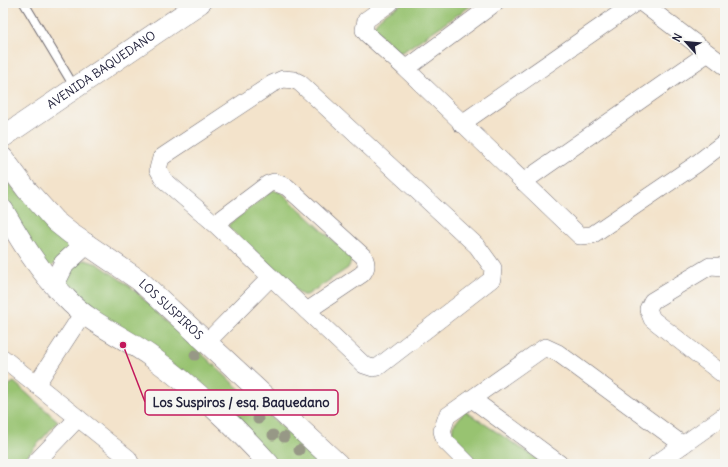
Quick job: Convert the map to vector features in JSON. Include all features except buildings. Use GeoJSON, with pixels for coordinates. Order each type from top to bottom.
{"type":"FeatureCollection","features":[{"type":"Feature","properties":{"kind":"street","name":"AVENIDA BAQUEDANO"},"geometry":{"type":"LineString","coordinates":[[5,131],[75,88],[200,3]]}},
{"type":"Feature","properties":{"kind":"street"},"geometry":{"type":"LineString","coordinates":[[390,3],[366,20],[364,30],[367,34],[576,234],[586,237],[592,235],[640,203],[725,142]]}},
{"type":"Feature","properties":{"kind":"street"},"geometry":{"type":"LineString","coordinates":[[406,70],[495,3]]}},
{"type":"Feature","properties":{"kind":"street"},"geometry":{"type":"LineString","coordinates":[[461,124],[635,3]]}},
{"type":"Feature","properties":{"kind":"street"},"geometry":{"type":"LineString","coordinates":[[642,3],[725,66]]}},
{"type":"Feature","properties":{"kind":"street"},"geometry":{"type":"LineString","coordinates":[[523,182],[708,53]]}},
{"type":"Feature","properties":{"kind":"street"},"geometry":{"type":"LineString","coordinates":[[283,79],[294,80],[477,246],[493,268],[492,279],[389,359],[373,368],[364,365],[215,224],[160,176],[158,169],[161,158],[272,84],[283,79]]}},
{"type":"Feature","properties":{"kind":"street","name":"LOS SUSPIROS"},"geometry":{"type":"LineString","coordinates":[[3,158],[41,207],[55,221],[86,244],[107,256],[139,280],[338,464]]}},
{"type":"Feature","properties":{"kind":"street"},"geometry":{"type":"LineString","coordinates":[[215,224],[268,184],[274,182],[287,187],[364,257],[367,262],[366,269],[362,274],[307,311]]}},
{"type":"Feature","properties":{"kind":"street"},"geometry":{"type":"LineString","coordinates":[[3,210],[36,265],[66,299],[83,313],[159,363],[210,406],[269,464]]}},
{"type":"Feature","properties":{"kind":"street"},"geometry":{"type":"LineString","coordinates":[[54,284],[64,264],[86,244]]}},
{"type":"Feature","properties":{"kind":"street"},"geometry":{"type":"LineString","coordinates":[[725,267],[710,266],[652,301],[648,309],[652,319],[725,376]]}},
{"type":"Feature","properties":{"kind":"street"},"geometry":{"type":"LineString","coordinates":[[207,342],[272,277]]}},
{"type":"Feature","properties":{"kind":"street"},"geometry":{"type":"LineString","coordinates":[[36,385],[83,313]]}},
{"type":"Feature","properties":{"kind":"street"},"geometry":{"type":"LineString","coordinates":[[468,464],[445,441],[442,431],[447,416],[545,347],[558,353],[683,445]]}},
{"type":"Feature","properties":{"kind":"street"},"geometry":{"type":"LineString","coordinates":[[7,368],[36,385],[128,458],[131,464]]}},
{"type":"Feature","properties":{"kind":"street"},"geometry":{"type":"LineString","coordinates":[[472,399],[560,464]]}},
{"type":"Feature","properties":{"kind":"street"},"geometry":{"type":"LineString","coordinates":[[656,464],[725,415]]}},
{"type":"Feature","properties":{"kind":"street"},"geometry":{"type":"LineString","coordinates":[[34,464],[78,418]]}},
{"type":"Feature","properties":{"kind":"lane"},"geometry":{"type":"LineString","coordinates":[[24,3],[75,88]]}},
{"type":"Feature","properties":{"kind":"green space"},"geometry":{"type":"Polygon","coordinates":[[[403,3],[475,3],[404,51],[398,53],[374,29],[380,18],[403,3]]]}},
{"type":"Feature","properties":{"kind":"green space"},"geometry":{"type":"Polygon","coordinates":[[[3,178],[73,245],[48,270],[10,210],[3,195],[3,178]]]}},
{"type":"Feature","properties":{"kind":"green space"},"geometry":{"type":"Polygon","coordinates":[[[273,190],[282,193],[351,257],[351,262],[348,268],[307,295],[302,295],[229,228],[229,224],[273,190]]]}},
{"type":"Feature","properties":{"kind":"green space"},"geometry":{"type":"Polygon","coordinates":[[[85,260],[98,264],[131,287],[235,385],[324,464],[277,464],[66,290],[66,273],[77,261],[85,260]]]}},
{"type":"Feature","properties":{"kind":"green space"},"geometry":{"type":"Polygon","coordinates":[[[14,382],[58,421],[20,464],[3,464],[3,389],[14,382]]]}},
{"type":"Feature","properties":{"kind":"green space"},"geometry":{"type":"Polygon","coordinates":[[[465,411],[545,464],[478,464],[452,437],[453,426],[465,411]]]}},
{"type":"Feature","properties":{"kind":"place","name":"Los Suspiros / esq. Baquedano"},"geometry":{"type":"Point","coordinates":[123,345]}}]}
